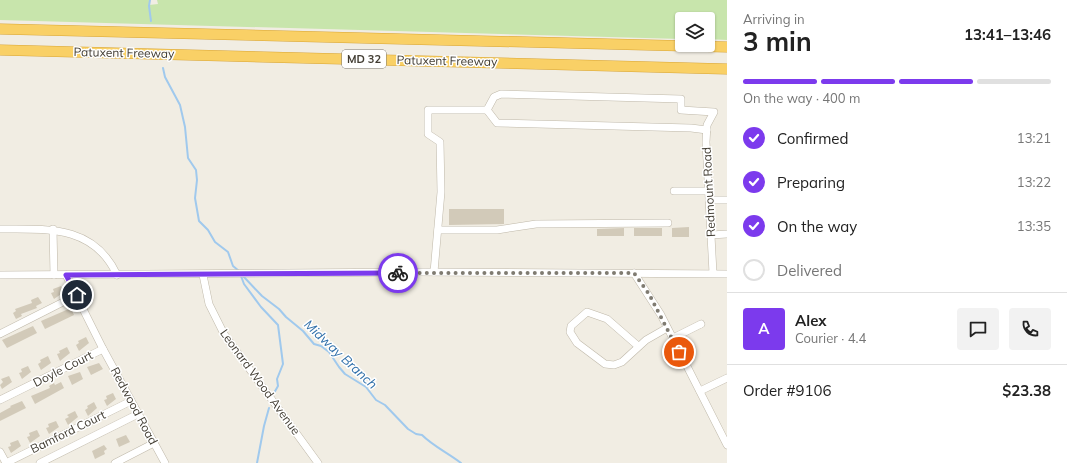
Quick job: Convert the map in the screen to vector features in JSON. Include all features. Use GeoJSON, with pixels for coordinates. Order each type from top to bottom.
{"type":"FeatureCollection","features":[{"type":"Feature","properties":{"kind":"highway","name":"Patuxent Freeway"},"geometry":{"type":"LineString","coordinates":[[0,29],[727,48]]}},
{"type":"Feature","properties":{"kind":"highway","name":"Patuxent Freeway"},"geometry":{"type":"LineString","coordinates":[[0,50],[727,69]]}},
{"type":"Feature","properties":{"kind":"street","name":"Redmount Road"},"geometry":{"type":"LineString","coordinates":[[487,110],[494,97],[504,94],[681,99],[681,110],[714,112],[707,130],[706,142],[712,274]]}},
{"type":"Feature","properties":{"kind":"street"},"geometry":{"type":"LineString","coordinates":[[434,272],[440,192],[440,142],[428,134],[428,110],[487,110],[496,123],[691,128],[707,130]]}},
{"type":"Feature","properties":{"kind":"street"},"geometry":{"type":"LineString","coordinates":[[674,190],[709,191]]}},
{"type":"Feature","properties":{"kind":"street"},"geometry":{"type":"LineString","coordinates":[[709,200],[727,200]]}},
{"type":"Feature","properties":{"kind":"street"},"geometry":{"type":"LineString","coordinates":[[438,230],[496,230],[536,224],[668,223]]}},
{"type":"Feature","properties":{"kind":"street"},"geometry":{"type":"LineString","coordinates":[[0,229],[53,230],[89,240],[110,260],[117,275]]}},
{"type":"Feature","properties":{"kind":"street"},"geometry":{"type":"LineString","coordinates":[[53,230],[54,275]]}},
{"type":"Feature","properties":{"kind":"street"},"geometry":{"type":"LineString","coordinates":[[711,235],[727,234]]}},
{"type":"Feature","properties":{"kind":"street"},"geometry":{"type":"LineString","coordinates":[[0,275],[54,275],[68,278],[117,275],[434,272],[727,274]]}},
{"type":"Feature","properties":{"kind":"street"},"geometry":{"type":"LineString","coordinates":[[634,273],[649,294],[673,338],[727,445]]}},
{"type":"Feature","properties":{"kind":"street","name":"Leonard Wood Avenue"},"geometry":{"type":"LineString","coordinates":[[203,275],[209,304],[224,334],[318,463]]}},
{"type":"Feature","properties":{"kind":"street","name":"Doyle Court"},"geometry":{"type":"LineString","coordinates":[[0,400],[103,348],[68,278]]}},
{"type":"Feature","properties":{"kind":"street"},"geometry":{"type":"LineString","coordinates":[[0,334],[77,295]]}},
{"type":"Feature","properties":{"kind":"street"},"geometry":{"type":"LineString","coordinates":[[638,346],[607,319],[595,313],[587,312],[580,316],[571,326],[570,332],[577,343],[605,364],[614,365],[622,362],[646,340],[667,328]]}},
{"type":"Feature","properties":{"kind":"street"},"geometry":{"type":"LineString","coordinates":[[673,338],[700,324]]}},
{"type":"Feature","properties":{"kind":"street","name":"Redwood Road"},"geometry":{"type":"LineString","coordinates":[[103,348],[165,463]]}},
{"type":"Feature","properties":{"kind":"street"},"geometry":{"type":"LineString","coordinates":[[700,391],[727,378]]}},
{"type":"Feature","properties":{"kind":"street","name":"Bamford Court"},"geometry":{"type":"LineString","coordinates":[[0,452],[6,463],[131,401]]}},
{"type":"Feature","properties":{"kind":"street"},"geometry":{"type":"LineString","coordinates":[[40,463],[138,414]]}},
{"type":"Feature","properties":{"kind":"street"},"geometry":{"type":"LineString","coordinates":[[114,463],[123,461],[154,443]]}},
{"type":"Feature","properties":{"kind":"green space"},"geometry":{"type":"Polygon","coordinates":[[[0,0],[149,0],[149,5],[158,4],[157,0],[727,0],[727,40],[715,39],[715,12],[675,12],[675,39],[0,20],[0,0]]]}},
{"type":"Feature","properties":{"kind":"building"},"geometry":{"type":"Polygon","coordinates":[[[449,209],[504,209],[504,224],[449,225],[449,209]]]}},
{"type":"Feature","properties":{"kind":"building"},"geometry":{"type":"Polygon","coordinates":[[[689,227],[689,237],[672,237],[672,228],[689,227]]]}},
{"type":"Feature","properties":{"kind":"building"},"geometry":{"type":"Polygon","coordinates":[[[624,228],[624,236],[597,236],[597,229],[624,228]]]}},
{"type":"Feature","properties":{"kind":"building"},"geometry":{"type":"Polygon","coordinates":[[[634,228],[662,228],[662,236],[634,236],[634,228]]]}},
{"type":"Feature","properties":{"kind":"building"},"geometry":{"type":"Polygon","coordinates":[[[61,286],[64,292],[54,299],[51,293],[54,292],[53,289],[61,286]]]}},
{"type":"Feature","properties":{"kind":"building"},"geometry":{"type":"Polygon","coordinates":[[[38,297],[42,303],[36,306],[37,308],[21,314],[22,316],[16,319],[13,313],[16,311],[15,309],[32,303],[31,300],[38,297]]]}},
{"type":"Feature","properties":{"kind":"building"},"geometry":{"type":"Polygon","coordinates":[[[71,308],[74,315],[45,329],[41,321],[71,308]]]}},
{"type":"Feature","properties":{"kind":"building"},"geometry":{"type":"Polygon","coordinates":[[[33,326],[37,333],[7,348],[2,340],[33,326]]]}},
{"type":"Feature","properties":{"kind":"building"},"geometry":{"type":"Polygon","coordinates":[[[86,337],[89,343],[79,351],[76,345],[79,343],[78,341],[86,337]]]}},
{"type":"Feature","properties":{"kind":"building"},"geometry":{"type":"Polygon","coordinates":[[[67,347],[70,353],[60,361],[57,354],[60,353],[59,351],[67,347]]]}},
{"type":"Feature","properties":{"kind":"building"},"geometry":{"type":"Polygon","coordinates":[[[48,356],[51,363],[41,370],[38,364],[41,362],[40,360],[48,356]]]}},
{"type":"Feature","properties":{"kind":"building"},"geometry":{"type":"Polygon","coordinates":[[[99,363],[103,369],[91,375],[87,367],[99,363]]]}},
{"type":"Feature","properties":{"kind":"building"},"geometry":{"type":"Polygon","coordinates":[[[28,366],[31,372],[22,379],[19,373],[22,372],[21,369],[28,366]]]}},
{"type":"Feature","properties":{"kind":"building"},"geometry":{"type":"Polygon","coordinates":[[[80,372],[83,379],[72,385],[68,376],[80,372]]]}},
{"type":"Feature","properties":{"kind":"building"},"geometry":{"type":"Polygon","coordinates":[[[9,376],[12,382],[2,389],[0,385],[3,382],[1,379],[9,376]]]}},
{"type":"Feature","properties":{"kind":"building"},"geometry":{"type":"Polygon","coordinates":[[[61,382],[64,388],[35,404],[31,396],[50,388],[49,386],[54,383],[55,385],[61,382]]]}},
{"type":"Feature","properties":{"kind":"building"},"geometry":{"type":"Polygon","coordinates":[[[113,393],[116,399],[107,406],[104,400],[107,399],[106,396],[113,393]]]}},
{"type":"Feature","properties":{"kind":"building"},"geometry":{"type":"Polygon","coordinates":[[[22,401],[26,408],[0,421],[0,413],[11,407],[10,406],[22,401]]]}},
{"type":"Feature","properties":{"kind":"building"},"geometry":{"type":"Polygon","coordinates":[[[94,402],[97,408],[88,416],[85,410],[88,408],[87,406],[94,402]]]}},
{"type":"Feature","properties":{"kind":"building"},"geometry":{"type":"Polygon","coordinates":[[[75,411],[78,417],[68,425],[65,419],[69,417],[67,415],[75,411]]]}},
{"type":"Feature","properties":{"kind":"building"},"geometry":{"type":"Polygon","coordinates":[[[56,421],[59,427],[49,434],[46,428],[49,427],[48,424],[56,421]]]}},
{"type":"Feature","properties":{"kind":"building"},"geometry":{"type":"Polygon","coordinates":[[[37,430],[40,436],[30,443],[27,437],[30,436],[29,433],[37,430]]]}},
{"type":"Feature","properties":{"kind":"building"},"geometry":{"type":"Polygon","coordinates":[[[126,435],[130,442],[119,447],[116,439],[126,435]]]}},
{"type":"Feature","properties":{"kind":"building"},"geometry":{"type":"Polygon","coordinates":[[[18,440],[21,446],[11,453],[8,447],[11,446],[10,443],[18,440]]]}},
{"type":"Feature","properties":{"kind":"building"},"geometry":{"type":"Polygon","coordinates":[[[104,445],[107,449],[104,451],[105,454],[95,459],[92,451],[104,445]]]}},
{"type":"Feature","properties":{"kind":"waterway","name":"Midway Branch"},"geometry":{"type":"LineString","coordinates":[[150,0],[149,6],[151,21]]}},
{"type":"Feature","properties":{"kind":"waterway","name":"Midway Branch"},"geometry":{"type":"LineString","coordinates":[[163,68],[165,77],[180,105],[185,127],[188,158],[196,170],[197,180],[195,198],[199,221],[208,230],[215,242],[228,252],[233,266],[239,271]]}},
{"type":"Feature","properties":{"kind":"waterway"},"geometry":{"type":"LineString","coordinates":[[241,276],[244,284],[261,307],[278,325],[283,364],[277,379],[278,386],[274,393]]}},
{"type":"Feature","properties":{"kind":"waterway","name":"Midway Branch"},"geometry":{"type":"LineString","coordinates":[[243,276],[262,296],[303,331],[314,344],[321,346],[329,352],[345,374],[366,387],[376,400],[385,405],[408,429],[416,434],[422,435],[431,443],[461,463]]}},
{"type":"Feature","properties":{"kind":"waterway"},"geometry":{"type":"LineString","coordinates":[[257,463],[269,408]]}},
{"type":"Feature","properties":{"kind":"way so far"},"geometry":{"type":"LineString","coordinates":[[398,273],[634,273],[649,294],[661,315],[679,352]]}},
{"type":"Feature","properties":{"kind":"route"},"geometry":{"type":"LineString","coordinates":[[77,295],[66,275],[398,273]]}}]}
